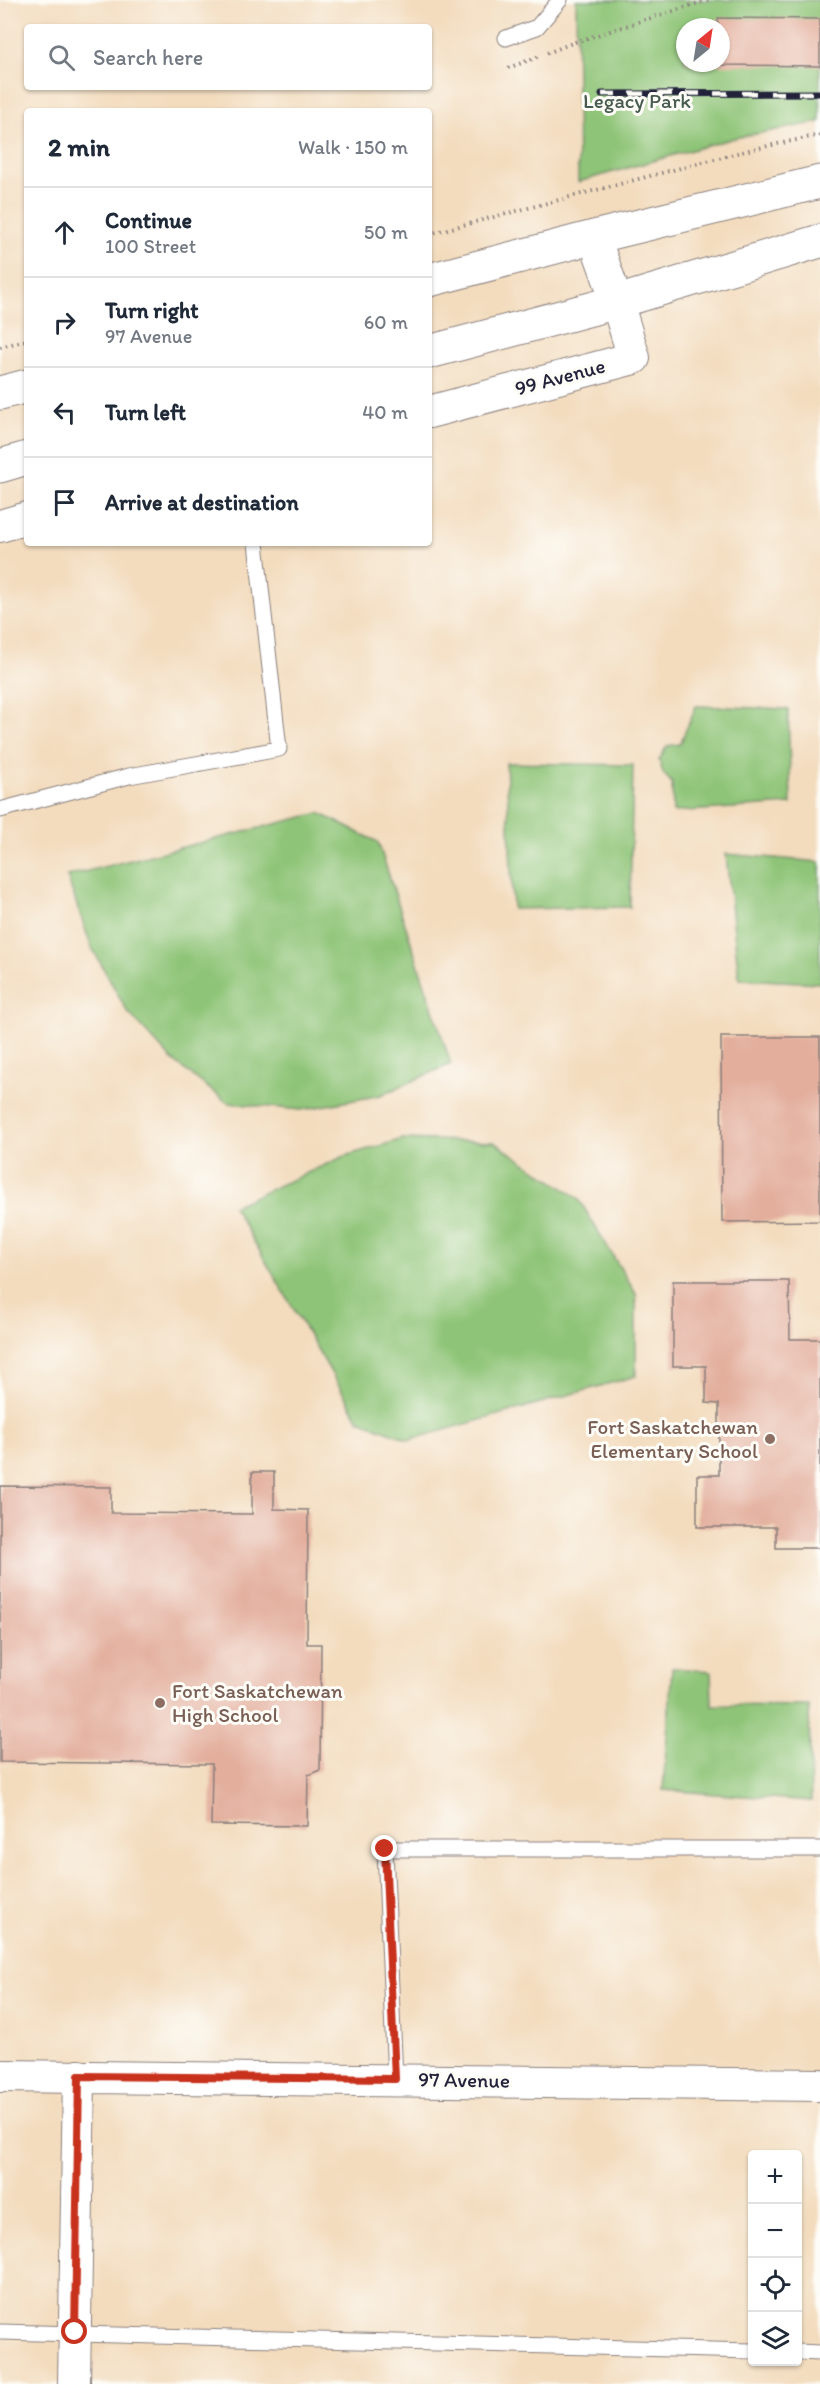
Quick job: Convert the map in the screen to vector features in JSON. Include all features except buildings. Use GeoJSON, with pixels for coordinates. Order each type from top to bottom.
{"type":"FeatureCollection","features":[{"type":"Feature","properties":{"kind":"main road"},"geometry":{"type":"LineString","coordinates":[[432,279],[820,182]]}},
{"type":"Feature","properties":{"kind":"main road"},"geometry":{"type":"LineString","coordinates":[[432,351],[617,302],[820,242]]}},
{"type":"Feature","properties":{"kind":"main road"},"geometry":{"type":"LineString","coordinates":[[0,393],[24,387]]}},
{"type":"Feature","properties":{"kind":"main road"},"geometry":{"type":"LineString","coordinates":[[0,466],[24,459]]}},
{"type":"Feature","properties":{"kind":"street","name":"99 Avenue"},"geometry":{"type":"LineString","coordinates":[[432,411],[634,358],[594,237]]}},
{"type":"Feature","properties":{"kind":"street"},"geometry":{"type":"LineString","coordinates":[[0,526],[24,519]]}},
{"type":"Feature","properties":{"kind":"street","name":"97 Avenue"},"geometry":{"type":"LineString","coordinates":[[0,2076],[820,2085]]}},
{"type":"Feature","properties":{"kind":"street"},"geometry":{"type":"LineString","coordinates":[[74,2384],[79,2076]]}},
{"type":"Feature","properties":{"kind":"lane"},"geometry":{"type":"LineString","coordinates":[[506,38],[537,27],[560,0]]}},
{"type":"Feature","properties":{"kind":"lane"},"geometry":{"type":"LineString","coordinates":[[0,810],[129,776],[279,749],[255,546]]}},
{"type":"Feature","properties":{"kind":"lane"},"geometry":{"type":"LineString","coordinates":[[395,2079],[385,1849],[820,1849]]}},
{"type":"Feature","properties":{"kind":"lane"},"geometry":{"type":"LineString","coordinates":[[0,2332],[75,2332],[748,2351]]}},
{"type":"Feature","properties":{"kind":"lane"},"geometry":{"type":"LineString","coordinates":[[802,2352],[820,2353]]}},
{"type":"Feature","properties":{"kind":"path"},"geometry":{"type":"LineString","coordinates":[[508,68],[575,42],[708,0]]}},
{"type":"Feature","properties":{"kind":"path"},"geometry":{"type":"LineString","coordinates":[[432,233],[738,153],[820,135]]}},
{"type":"Feature","properties":{"kind":"path"},"geometry":{"type":"LineString","coordinates":[[0,347],[24,341]]}},
{"type":"Feature","properties":{"kind":"green space","name":"Legacy Park"},"geometry":{"type":"Polygon","coordinates":[[[576,0],[820,0],[820,122],[734,138],[578,182],[576,0]]]}},
{"type":"Feature","properties":{"kind":"green space"},"geometry":{"type":"Polygon","coordinates":[[[696,706],[788,709],[791,804],[673,812],[672,783],[663,773],[659,760],[667,746],[680,744],[696,706]]]}},
{"type":"Feature","properties":{"kind":"green space"},"geometry":{"type":"Polygon","coordinates":[[[506,763],[633,765],[630,907],[513,909],[506,763]]]}},
{"type":"Feature","properties":{"kind":"green space"},"geometry":{"type":"Polygon","coordinates":[[[319,813],[378,842],[451,1064],[381,1095],[301,1110],[228,1103],[172,1060],[127,1011],[91,946],[67,876],[319,813]]]}},
{"type":"Feature","properties":{"kind":"green space"},"geometry":{"type":"Polygon","coordinates":[[[726,854],[820,862],[820,983],[739,979],[726,854]]]}},
{"type":"Feature","properties":{"kind":"green space"},"geometry":{"type":"Polygon","coordinates":[[[403,1139],[494,1142],[578,1198],[636,1294],[636,1376],[409,1440],[359,1420],[233,1206],[345,1156],[403,1139]]]}},
{"type":"Feature","properties":{"kind":"green space"},"geometry":{"type":"Polygon","coordinates":[[[672,1668],[711,1671],[712,1705],[809,1706],[811,1801],[663,1790],[672,1668]]]}},
{"type":"Feature","properties":{"kind":"railway"},"geometry":{"type":"LineString","coordinates":[[602,94],[820,93]]}},
{"type":"Feature","properties":{"kind":"place","name":"Fort Saskatchewan Elementary School"},"geometry":{"type":"Point","coordinates":[770,1439]}},
{"type":"Feature","properties":{"kind":"place","name":"Fort Saskatchewan High School"},"geometry":{"type":"Point","coordinates":[160,1703]}},
{"type":"Feature","properties":{"kind":"route"},"geometry":{"type":"LineString","coordinates":[[75,2332],[79,2076],[395,2079],[385,1849]]}}]}
